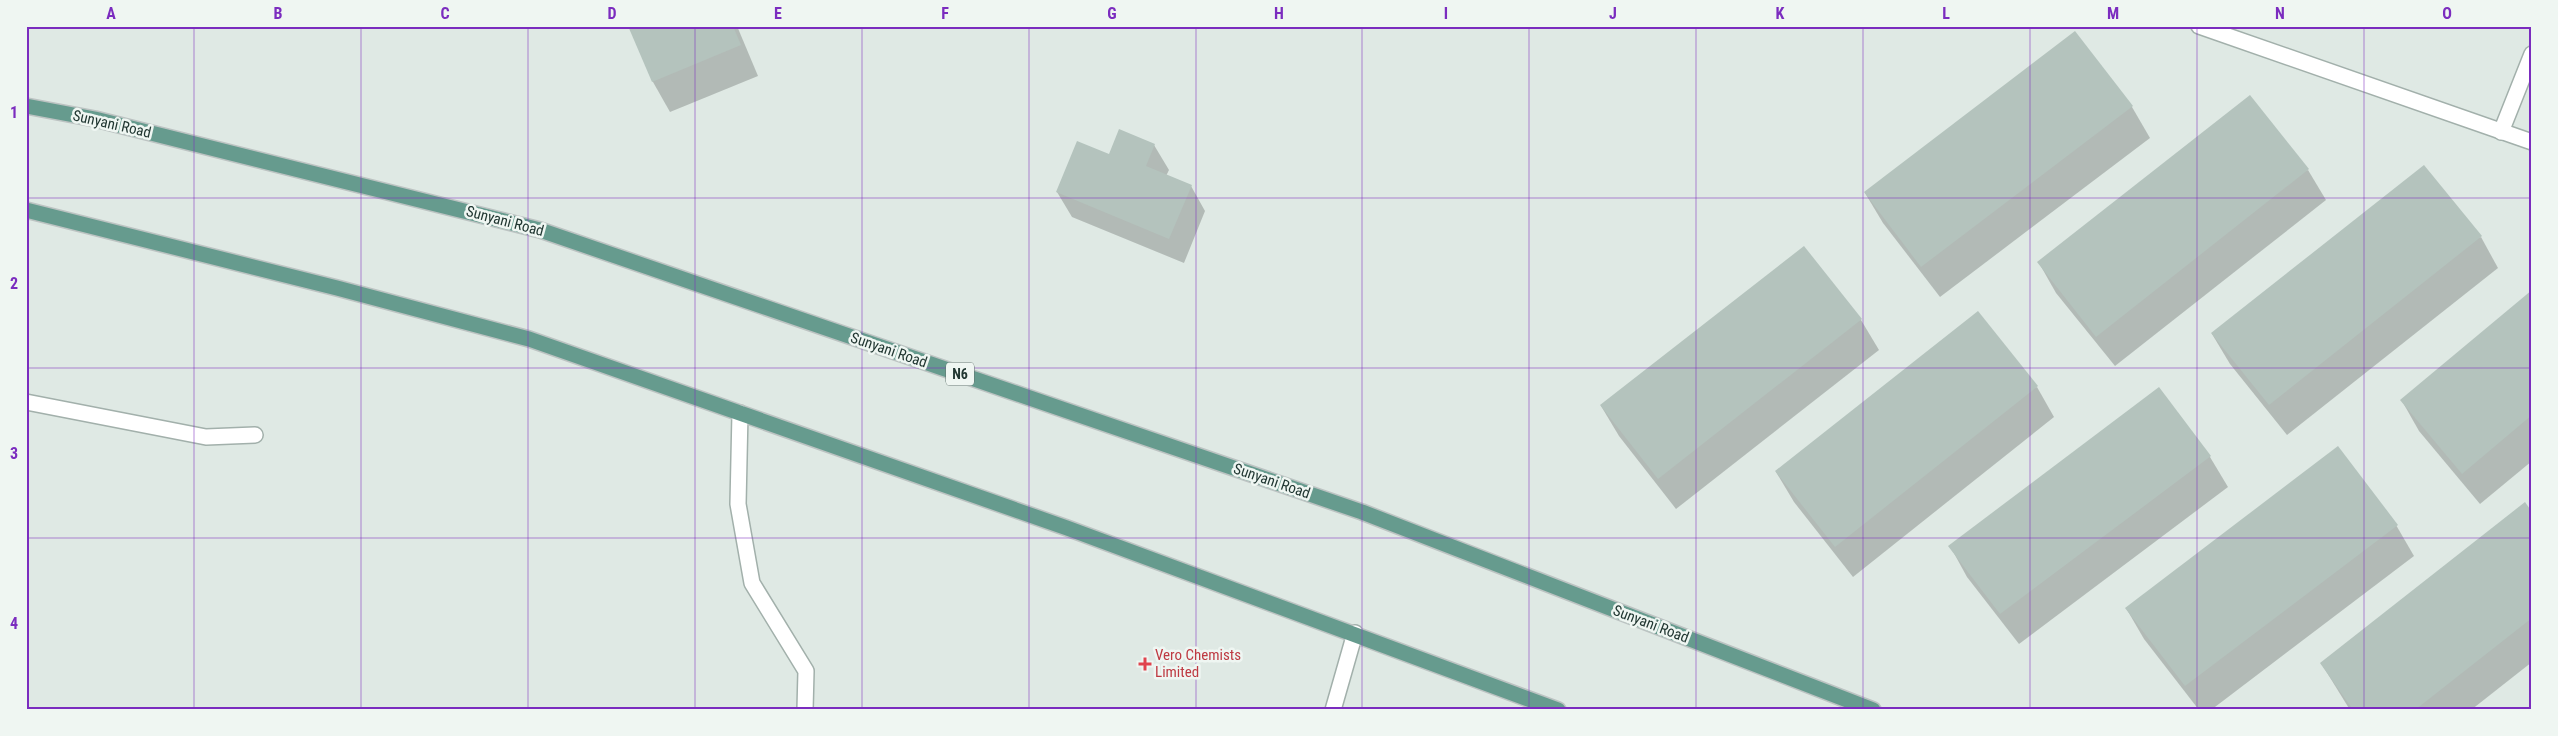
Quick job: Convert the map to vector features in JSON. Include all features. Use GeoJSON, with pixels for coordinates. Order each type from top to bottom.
{"type":"FeatureCollection","features":[{"type":"Feature","properties":{"kind":"main road","name":"Sunyani Road"},"geometry":{"type":"LineString","coordinates":[[26,106],[95,119],[540,230],[1362,512],[1873,710]]}},
{"type":"Feature","properties":{"kind":"main road"},"geometry":{"type":"LineString","coordinates":[[26,210],[337,288],[529,339],[1067,528],[1558,710]]}},
{"type":"Feature","properties":{"kind":"street"},"geometry":{"type":"LineString","coordinates":[[2199,26],[2532,142]]}},
{"type":"Feature","properties":{"kind":"street"},"geometry":{"type":"LineString","coordinates":[[2501,132],[2532,54]]}},
{"type":"Feature","properties":{"kind":"street"},"geometry":{"type":"LineString","coordinates":[[26,402],[206,437],[255,435]]}},
{"type":"Feature","properties":{"kind":"street"},"geometry":{"type":"LineString","coordinates":[[740,413],[738,504],[752,583],[806,671],[805,710]]}},
{"type":"Feature","properties":{"kind":"street"},"geometry":{"type":"LineString","coordinates":[[1333,710],[1355,634]]}},
{"type":"Feature","properties":{"kind":"building"},"geometry":{"type":"Polygon","coordinates":[[[628,26],[733,26],[741,45],[652,82],[628,26]]]}},
{"type":"Feature","properties":{"kind":"building"},"geometry":{"type":"Polygon","coordinates":[[[2075,31],[2133,106],[1921,267],[1864,192],[2075,31]]]}},
{"type":"Feature","properties":{"kind":"building"},"geometry":{"type":"Polygon","coordinates":[[[2250,95],[2309,169],[2096,337],[2037,262],[2250,95]]]}},
{"type":"Feature","properties":{"kind":"building"},"geometry":{"type":"Polygon","coordinates":[[[1119,129],[1155,144],[1146,166],[1192,185],[1169,239],[1056,192],[1077,141],[1109,154],[1119,129]]]}},
{"type":"Feature","properties":{"kind":"building"},"geometry":{"type":"Polygon","coordinates":[[[2424,165],[2482,236],[2269,405],[2211,333],[2424,165]]]}},
{"type":"Feature","properties":{"kind":"building"},"geometry":{"type":"Polygon","coordinates":[[[1804,246],[1862,319],[1658,479],[1600,405],[1804,246]]]}},
{"type":"Feature","properties":{"kind":"building"},"geometry":{"type":"Polygon","coordinates":[[[2532,290],[2532,415],[2462,474],[2400,400],[2532,290]]]}},
{"type":"Feature","properties":{"kind":"building"},"geometry":{"type":"Polygon","coordinates":[[[1978,311],[2038,386],[1835,547],[1775,471],[1978,311]]]}},
{"type":"Feature","properties":{"kind":"building"},"geometry":{"type":"Polygon","coordinates":[[[2159,387],[2211,456],[2000,614],[1948,546],[2159,387]]]}},
{"type":"Feature","properties":{"kind":"building"},"geometry":{"type":"Polygon","coordinates":[[[2338,446],[2398,525],[2185,686],[2125,608],[2338,446]]]}},
{"type":"Feature","properties":{"kind":"building"},"geometry":{"type":"Polygon","coordinates":[[[2525,502],[2532,512],[2532,618],[2415,710],[2353,710],[2320,663],[2525,502]]]}},
{"type":"Feature","properties":{"kind":"place","name":"Vero Chemists Limited"},"geometry":{"type":"Point","coordinates":[1145,664]}}]}
